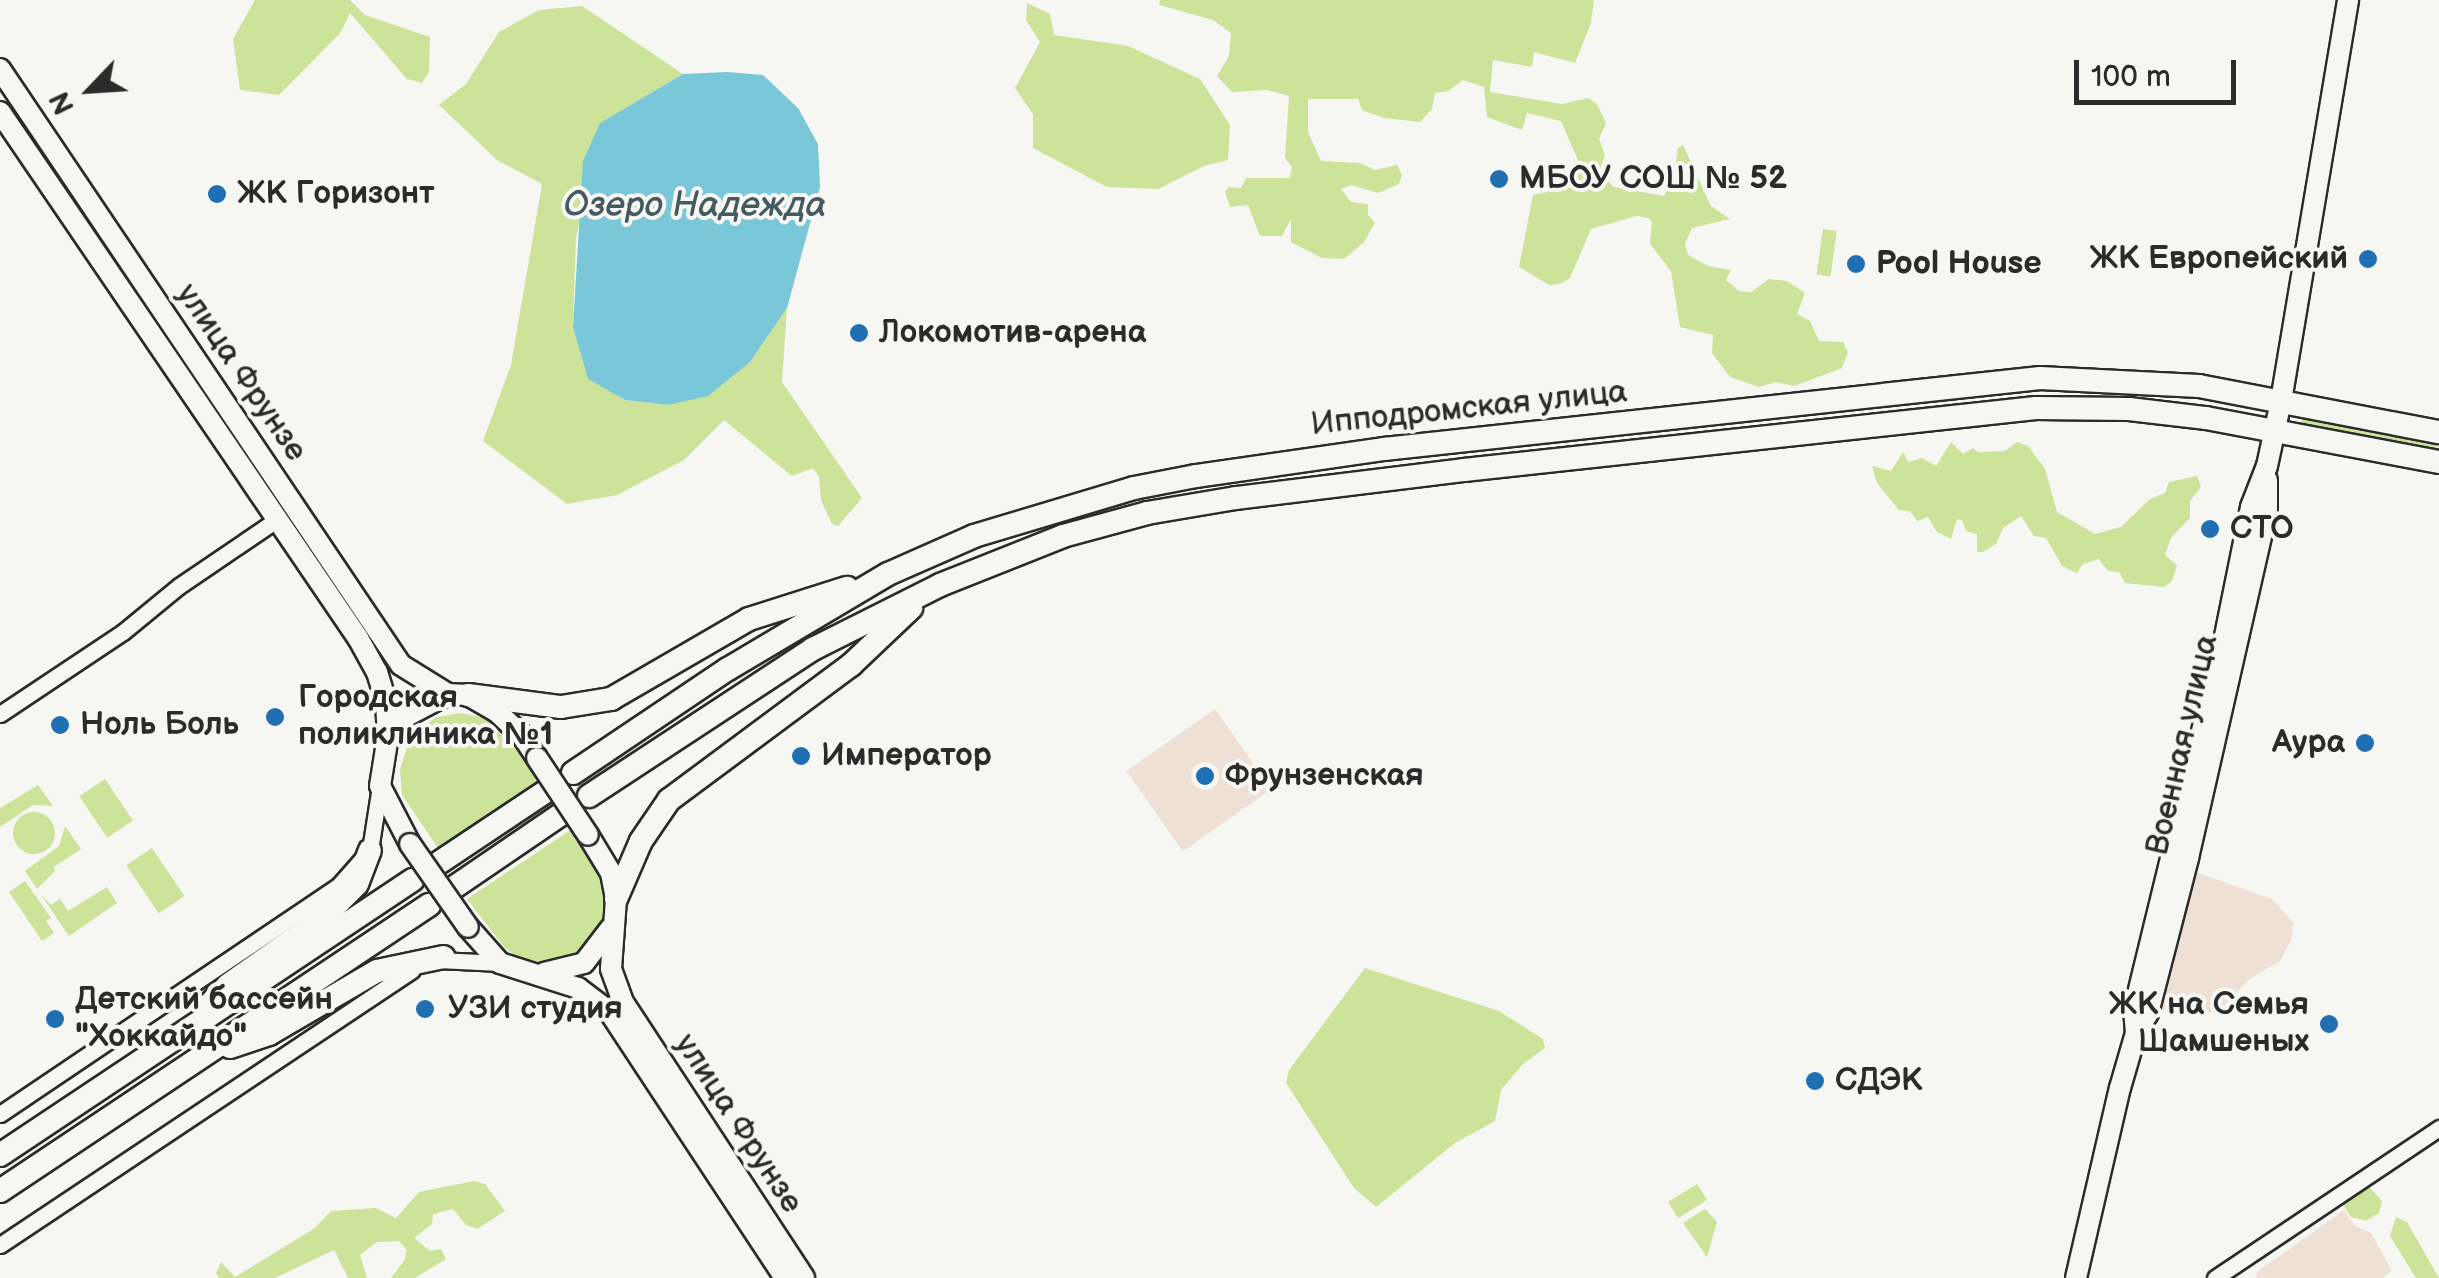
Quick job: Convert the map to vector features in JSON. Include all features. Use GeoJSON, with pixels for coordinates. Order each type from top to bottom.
{"type":"FeatureCollection","features":[{"type":"Feature","properties":{"kind":"highway","name":"Ипподромская улица"},"geometry":{"type":"LineString","coordinates":[[573,773],[728,669],[888,574],[917,561],[974,536],[1118,492],[1277,462],[2040,378],[2199,386],[2439,432]]}},
{"type":"Feature","properties":{"kind":"highway"},"geometry":{"type":"LineString","coordinates":[[2002,383],[2012,391],[2014,400],[2006,411]]}},
{"type":"Feature","properties":{"kind":"highway","name":"Ипподромская улица"},"geometry":{"type":"LineString","coordinates":[[589,796],[813,649],[965,572],[1119,520],[1236,498],[2006,411],[2128,409],[2274,430],[2439,462]]}},
{"type":"Feature","properties":{"kind":"highway"},"geometry":{"type":"LineString","coordinates":[[458,695],[533,705],[595,704],[641,684],[749,618],[888,574]]}},
{"type":"Feature","properties":{"kind":"highway"},"geometry":{"type":"LineString","coordinates":[[616,898],[641,841],[669,800],[851,665],[940,585]]}},
{"type":"Feature","properties":{"kind":"highway"},"geometry":{"type":"LineString","coordinates":[[440,862],[548,790]]}},
{"type":"Feature","properties":{"kind":"highway"},"geometry":{"type":"LineString","coordinates":[[456,886],[563,813]]}},
{"type":"Feature","properties":{"kind":"highway"},"geometry":{"type":"LineString","coordinates":[[181,1036],[228,985],[322,919],[357,884],[370,850]]}},
{"type":"Feature","properties":{"kind":"highway"},"geometry":{"type":"LineString","coordinates":[[0,1155],[413,880]]}},
{"type":"Feature","properties":{"kind":"highway"},"geometry":{"type":"LineString","coordinates":[[2,1191],[429,905]]}},
{"type":"Feature","properties":{"kind":"highway"},"geometry":{"type":"LineString","coordinates":[[203,1056],[269,1034],[377,971],[444,958]]}},
{"type":"Feature","properties":{"kind":"main road","name":"Военная улица"},"geometry":{"type":"LineString","coordinates":[[2076,1278],[2136,1033],[2134,1010],[2232,637],[2251,507],[2267,466],[2281,401],[2348,0]]}},
{"type":"Feature","properties":{"kind":"main road","name":"улица Фрунзе"},"geometry":{"type":"LineString","coordinates":[[0,68],[401,665],[496,711],[522,735],[610,873],[616,898]]}},
{"type":"Feature","properties":{"kind":"main road","name":"улица Фрунзе"},"geometry":{"type":"LineString","coordinates":[[0,112],[377,672],[386,701],[388,736],[380,786]]}},
{"type":"Feature","properties":{"kind":"main road"},"geometry":{"type":"LineString","coordinates":[[388,736],[401,719],[458,695]]}},
{"type":"Feature","properties":{"kind":"main road"},"geometry":{"type":"LineString","coordinates":[[380,786],[410,844],[468,927],[500,963],[542,973],[616,1007]]}},
{"type":"Feature","properties":{"kind":"main road"},"geometry":{"type":"LineString","coordinates":[[616,898],[611,969],[616,1007]]}},
{"type":"Feature","properties":{"kind":"main road"},"geometry":{"type":"LineString","coordinates":[[542,973],[584,963],[613,924]]}},
{"type":"Feature","properties":{"kind":"main road","name":"улица Фрунзе"},"geometry":{"type":"LineString","coordinates":[[616,1007],[785,1278]]}},
{"type":"Feature","properties":{"kind":"main road","name":"улица Фрунзе"},"geometry":{"type":"LineString","coordinates":[[616,1007],[804,1278]]}},
{"type":"Feature","properties":{"kind":"street"},"geometry":{"type":"LineString","coordinates":[[0,714],[123,632],[179,586],[276,520]]}},
{"type":"Feature","properties":{"kind":"street"},"geometry":{"type":"LineString","coordinates":[[0,1114],[338,885],[370,850],[380,786]]}},
{"type":"Feature","properties":{"kind":"street"},"geometry":{"type":"LineString","coordinates":[[0,1245],[401,975],[444,958],[500,963]]}},
{"type":"Feature","properties":{"kind":"street"},"geometry":{"type":"LineString","coordinates":[[2215,1278],[2439,1128]]}},
{"type":"Feature","properties":{"kind":"shaded area"},"geometry":{"type":"Polygon","coordinates":[[[1215,709],[1271,789],[1183,851],[1127,771],[1215,709]]]}},
{"type":"Feature","properties":{"kind":"shaded area"},"geometry":{"type":"Polygon","coordinates":[[[2192,871],[2272,899],[2293,922],[2292,938],[2280,961],[2248,980],[2223,1008],[2195,1018],[2157,1008],[2192,871]]]}},
{"type":"Feature","properties":{"kind":"shaded area"},"geometry":{"type":"Polygon","coordinates":[[[2344,1210],[2355,1226],[2371,1233],[2392,1271],[2382,1278],[2255,1278],[2258,1271],[2344,1210]]]}},
{"type":"Feature","properties":{"kind":"green space"},"geometry":{"type":"Polygon","coordinates":[[[255,0],[350,0],[365,15],[430,37],[429,72],[422,83],[407,79],[350,13],[341,32],[279,95],[240,90],[233,39],[255,0]]]}},
{"type":"Feature","properties":{"kind":"green space"},"geometry":{"type":"Polygon","coordinates":[[[1160,0],[1594,0],[1591,23],[1575,63],[1534,52],[1532,67],[1493,60],[1490,92],[1562,104],[1588,98],[1597,104],[1606,123],[1599,139],[1605,155],[1599,172],[1614,187],[1664,196],[1674,176],[1678,148],[1683,145],[1711,206],[1730,219],[1692,228],[1685,244],[1688,255],[1708,266],[1731,270],[1726,280],[1739,291],[1751,292],[1769,279],[1787,281],[1805,293],[1797,314],[1810,321],[1819,341],[1843,342],[1848,352],[1842,368],[1794,386],[1776,382],[1759,387],[1730,377],[1712,353],[1713,335],[1680,327],[1671,271],[1650,244],[1652,222],[1648,218],[1636,216],[1591,229],[1570,278],[1560,284],[1549,285],[1519,267],[1533,195],[1561,189],[1580,165],[1561,121],[1527,113],[1522,130],[1487,117],[1484,87],[1463,80],[1448,91],[1435,93],[1432,109],[1420,122],[1384,118],[1362,110],[1358,99],[1308,99],[1308,132],[1321,161],[1360,163],[1375,170],[1397,165],[1402,175],[1399,184],[1378,193],[1351,185],[1341,189],[1351,202],[1368,204],[1368,215],[1375,223],[1364,242],[1344,259],[1322,258],[1291,242],[1291,219],[1282,236],[1260,236],[1248,205],[1230,207],[1225,192],[1229,187],[1241,188],[1246,178],[1290,178],[1292,167],[1285,158],[1289,96],[1267,90],[1232,92],[1217,76],[1229,56],[1231,33],[1213,20],[1159,5],[1160,0]]]}},
{"type":"Feature","properties":{"kind":"green space"},"geometry":{"type":"Polygon","coordinates":[[[1027,3],[1050,14],[1054,35],[1128,46],[1200,79],[1230,125],[1228,160],[1204,166],[1158,189],[1107,187],[1033,148],[1033,114],[1015,88],[1040,42],[1026,20],[1027,3]]]}},
{"type":"Feature","properties":{"kind":"green space"},"geometry":{"type":"Polygon","coordinates":[[[582,6],[683,74],[600,123],[576,238],[573,327],[588,378],[625,400],[668,405],[750,362],[787,308],[782,382],[862,498],[838,526],[832,524],[821,500],[819,477],[813,468],[792,476],[724,420],[684,460],[617,495],[567,504],[483,441],[511,365],[542,184],[497,160],[439,105],[466,84],[499,32],[539,10],[582,6]]]}},
{"type":"Feature","properties":{"kind":"green space"},"geometry":{"type":"Polygon","coordinates":[[[1823,229],[1837,231],[1830,277],[1817,275],[1823,229]]]}},
{"type":"Feature","properties":{"kind":"green space"},"geometry":{"type":"Polygon","coordinates":[[[2303,415],[2438,441],[2437,451],[2301,425],[2303,415]]]}},
{"type":"Feature","properties":{"kind":"green space"},"geometry":{"type":"Polygon","coordinates":[[[1951,442],[1963,454],[1973,448],[1978,452],[2005,451],[2017,442],[2028,446],[2045,469],[2057,512],[2095,534],[2121,527],[2150,499],[2165,493],[2169,482],[2197,476],[2201,487],[2190,501],[2190,518],[2171,538],[2165,555],[2177,565],[2172,581],[2164,587],[2125,583],[2119,572],[2108,571],[2099,559],[2083,564],[2077,573],[2072,571],[2062,566],[2046,538],[2034,536],[2021,516],[2003,528],[1996,544],[1977,552],[1977,534],[1966,531],[1962,520],[1957,519],[1951,539],[1937,532],[1928,517],[1917,521],[1910,511],[1899,510],[1877,483],[1872,466],[1891,471],[1903,452],[1908,462],[1922,458],[1936,466],[1951,442]]]}},
{"type":"Feature","properties":{"kind":"green space"},"geometry":{"type":"Polygon","coordinates":[[[462,713],[492,720],[514,743],[538,781],[438,848],[402,795],[400,769],[410,738],[436,717],[462,713]]]}},
{"type":"Feature","properties":{"kind":"green space"},"geometry":{"type":"Polygon","coordinates":[[[105,779],[133,820],[107,838],[79,796],[105,779]]]}},
{"type":"Feature","properties":{"kind":"green space"},"geometry":{"type":"Polygon","coordinates":[[[38,785],[53,806],[33,805],[0,827],[0,808],[38,785]]]}},
{"type":"Feature","properties":{"kind":"green space"},"geometry":{"type":"Polygon","coordinates":[[[34,812],[49,818],[55,833],[49,848],[34,854],[19,848],[13,833],[19,818],[34,812]]]}},
{"type":"Feature","properties":{"kind":"green space"},"geometry":{"type":"Polygon","coordinates":[[[65,826],[81,849],[54,867],[55,871],[37,889],[25,871],[59,846],[65,826]]]}},
{"type":"Feature","properties":{"kind":"green space"},"geometry":{"type":"Polygon","coordinates":[[[572,829],[606,888],[605,921],[589,946],[568,962],[544,966],[517,957],[504,947],[467,899],[572,829]]]}},
{"type":"Feature","properties":{"kind":"green space"},"geometry":{"type":"Polygon","coordinates":[[[152,848],[184,896],[159,913],[126,865],[152,848]]]}},
{"type":"Feature","properties":{"kind":"green space"},"geometry":{"type":"Polygon","coordinates":[[[25,881],[51,918],[46,921],[54,933],[42,941],[9,892],[25,881]]]}},
{"type":"Feature","properties":{"kind":"green space"},"geometry":{"type":"Polygon","coordinates":[[[107,887],[117,903],[69,936],[41,895],[51,905],[60,899],[68,911],[107,887]]]}},
{"type":"Feature","properties":{"kind":"green space"},"geometry":{"type":"Polygon","coordinates":[[[1365,968],[1499,1011],[1543,1039],[1545,1048],[1522,1065],[1501,1090],[1495,1121],[1455,1143],[1376,1207],[1354,1188],[1286,1083],[1289,1070],[1365,968]]]}},
{"type":"Feature","properties":{"kind":"green space"},"geometry":{"type":"Polygon","coordinates":[[[474,1181],[485,1184],[505,1211],[477,1229],[466,1225],[453,1209],[433,1214],[432,1224],[414,1238],[430,1251],[441,1249],[446,1259],[415,1278],[391,1278],[407,1250],[399,1241],[377,1242],[360,1255],[367,1278],[348,1278],[334,1250],[275,1278],[219,1278],[216,1273],[221,1262],[235,1277],[315,1228],[331,1211],[376,1208],[396,1218],[419,1192],[474,1181]]]}},
{"type":"Feature","properties":{"kind":"green space"},"geometry":{"type":"Polygon","coordinates":[[[1697,1184],[1707,1200],[1678,1218],[1668,1202],[1697,1184]]]}},
{"type":"Feature","properties":{"kind":"green space"},"geometry":{"type":"Polygon","coordinates":[[[2369,1187],[2382,1201],[2379,1213],[2366,1221],[2351,1217],[2342,1203],[2348,1194],[2369,1187]]]}},
{"type":"Feature","properties":{"kind":"green space"},"geometry":{"type":"Polygon","coordinates":[[[1705,1209],[1717,1222],[1707,1257],[1683,1223],[1705,1209]]]}},
{"type":"Feature","properties":{"kind":"green space"},"geometry":{"type":"Polygon","coordinates":[[[2396,1217],[2407,1222],[2439,1278],[2416,1278],[2390,1236],[2396,1217]]]}},
{"type":"Feature","properties":{"kind":"water","name":"Озеро Надежда"},"geometry":{"type":"Polygon","coordinates":[[[683,74],[763,75],[798,108],[818,144],[820,187],[787,308],[750,362],[708,396],[668,405],[625,400],[588,379],[573,327],[583,161],[600,123],[683,74]]]}},
{"type":"Feature","properties":{"kind":"place","name":"МБОУ СОШ № 52"},"geometry":{"type":"Point","coordinates":[1499,179]}},
{"type":"Feature","properties":{"kind":"place","name":"ЖК Горизонт"},"geometry":{"type":"Point","coordinates":[217,194]}},
{"type":"Feature","properties":{"kind":"place","name":"ЖК Европейский"},"geometry":{"type":"Point","coordinates":[2368,259]}},
{"type":"Feature","properties":{"kind":"place","name":"Pool House"},"geometry":{"type":"Point","coordinates":[1856,264]}},
{"type":"Feature","properties":{"kind":"place","name":"Локомотив-арена"},"geometry":{"type":"Point","coordinates":[859,333]}},
{"type":"Feature","properties":{"kind":"place","name":"СТО"},"geometry":{"type":"Point","coordinates":[2210,529]}},
{"type":"Feature","properties":{"kind":"place","name":"Городская поликлиника №1"},"geometry":{"type":"Point","coordinates":[275,717]}},
{"type":"Feature","properties":{"kind":"place","name":"Ноль Боль"},"geometry":{"type":"Point","coordinates":[60,725]}},
{"type":"Feature","properties":{"kind":"place","name":"Аура"},"geometry":{"type":"Point","coordinates":[2365,743]}},
{"type":"Feature","properties":{"kind":"place","name":"Император"},"geometry":{"type":"Point","coordinates":[801,756]}},
{"type":"Feature","properties":{"kind":"place","name":"Фрунзенская"},"geometry":{"type":"Point","coordinates":[1205,776]}},
{"type":"Feature","properties":{"kind":"place","name":"УЗИ студия"},"geometry":{"type":"Point","coordinates":[425,1009]}},
{"type":"Feature","properties":{"kind":"place","name":"Детский бассейн \"Хоккайдо\""},"geometry":{"type":"Point","coordinates":[55,1019]}},
{"type":"Feature","properties":{"kind":"place","name":"ЖК на Семья Шамшеных"},"geometry":{"type":"Point","coordinates":[2329,1024]}},
{"type":"Feature","properties":{"kind":"place","name":"СДЭК"},"geometry":{"type":"Point","coordinates":[1815,1081]}}]}
